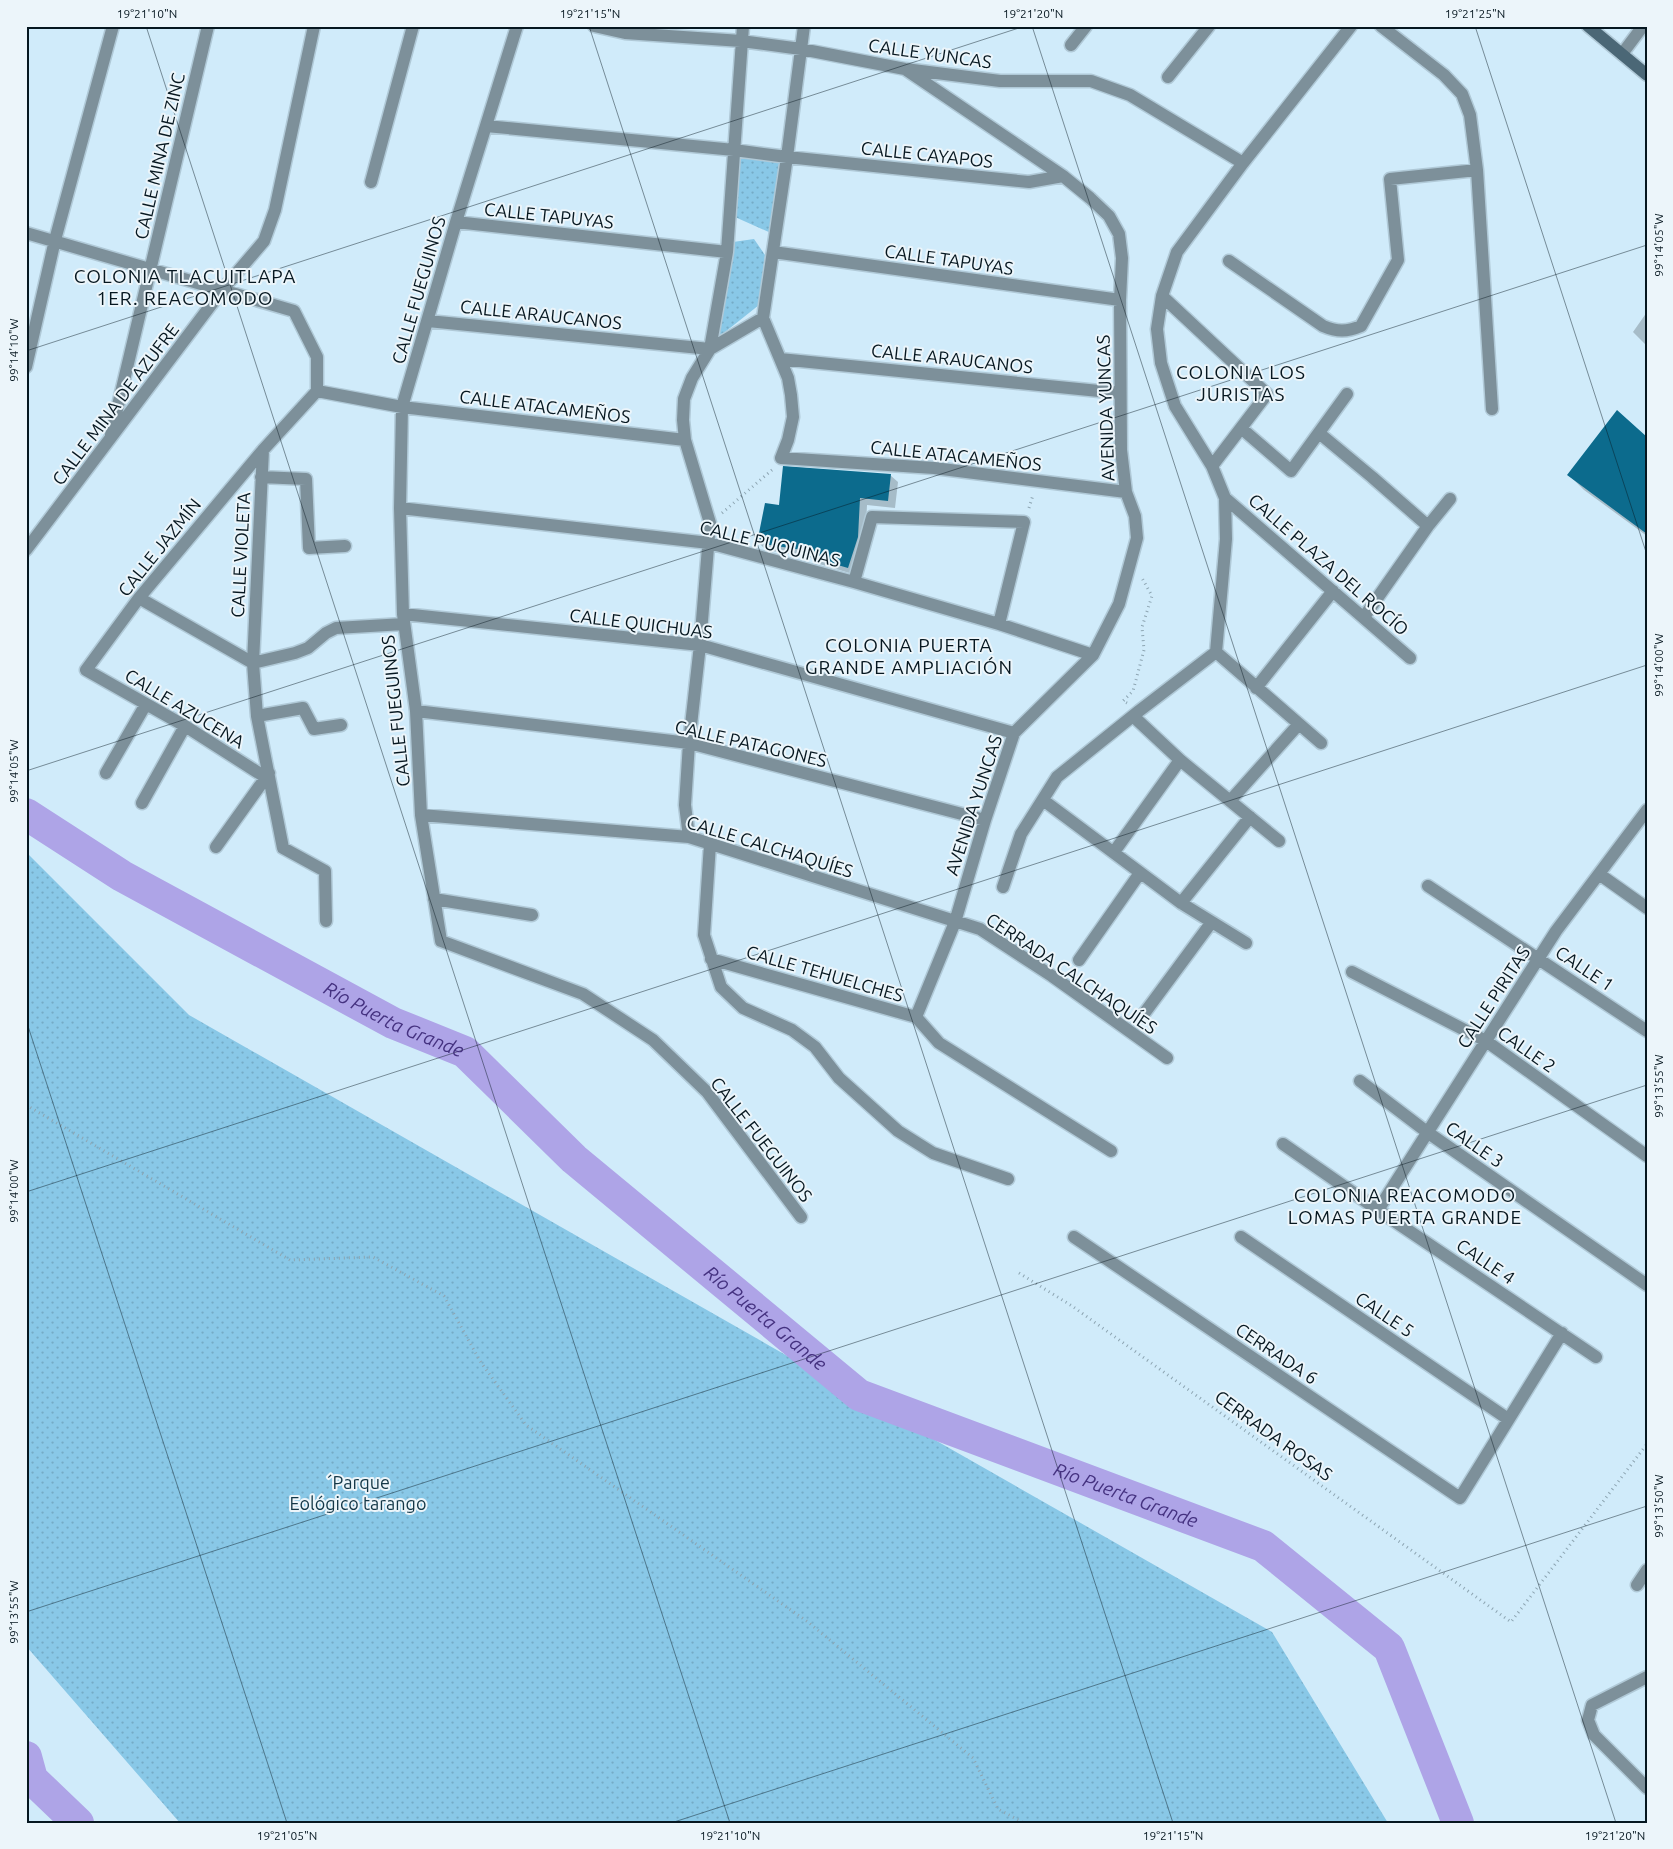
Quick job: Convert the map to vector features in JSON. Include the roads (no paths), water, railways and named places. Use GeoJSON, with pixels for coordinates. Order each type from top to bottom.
{"type":"FeatureCollection","features":[{"type":"Feature","properties":{"kind":"main road"},"geometry":{"type":"LineString","coordinates":[[1588,26],[1647,75]]}},
{"type":"Feature","properties":{"kind":"street"},"geometry":{"type":"LineString","coordinates":[[26,368],[56,240],[113,26]]}},
{"type":"Feature","properties":{"kind":"street","name":"CALLE MINA DE ZINC"},"geometry":{"type":"LineString","coordinates":[[110,440],[208,26]]}},
{"type":"Feature","properties":{"kind":"street","name":"CALLE MINA DE AZUFRE"},"geometry":{"type":"LineString","coordinates":[[26,550],[223,290],[264,241],[275,210],[314,26]]}},
{"type":"Feature","properties":{"kind":"street"},"geometry":{"type":"LineString","coordinates":[[371,182],[412,26]]}},
{"type":"Feature","properties":{"kind":"street","name":"CALLE FUEGUINOS"},"geometry":{"type":"LineString","coordinates":[[517,26],[456,222],[402,407],[400,508],[403,619],[416,710],[421,815],[441,941],[583,994],[652,1040],[707,1092],[800,1217]]}},
{"type":"Feature","properties":{"kind":"street","name":"CALLE YUNCAS"},"geometry":{"type":"LineString","coordinates":[[594,26],[625,33],[802,49],[905,69],[1000,80],[1091,81],[1130,95],[1243,163]]}},
{"type":"Feature","properties":{"kind":"street"},"geometry":{"type":"LineString","coordinates":[[689,837],[685,805],[689,743],[700,645],[710,523],[685,440],[683,420],[684,399],[692,378],[710,349],[727,252],[743,26]]}},
{"type":"Feature","properties":{"kind":"street"},"geometry":{"type":"LineString","coordinates":[[780,359],[763,318],[804,26]]}},
{"type":"Feature","properties":{"kind":"street"},"geometry":{"type":"LineString","coordinates":[[1071,45],[1086,26]]}},
{"type":"Feature","properties":{"kind":"street"},"geometry":{"type":"LineString","coordinates":[[1168,77],[1209,26]]}},
{"type":"Feature","properties":{"kind":"street"},"geometry":{"type":"LineString","coordinates":[[1004,887],[1021,834],[1057,777],[1216,652],[1226,539],[1225,498],[1212,466],[1175,406],[1160,363],[1157,329],[1162,296],[1177,252],[1243,163],[1351,26]]}},
{"type":"Feature","properties":{"kind":"street"},"geometry":{"type":"LineString","coordinates":[[1380,26],[1444,75],[1462,94],[1470,115],[1477,170],[1492,409]]}},
{"type":"Feature","properties":{"kind":"street"},"geometry":{"type":"LineString","coordinates":[[1622,54],[1643,26]]}},
{"type":"Feature","properties":{"kind":"street","name":"AVENIDA YUNCAS"},"geometry":{"type":"LineString","coordinates":[[905,69],[1063,176],[1090,198],[1109,216],[1119,234],[1122,258],[1119,392],[1121,450],[1126,492],[1135,516],[1137,538],[1132,560],[1119,604],[1092,656],[1014,733],[985,820],[956,922]]}},
{"type":"Feature","properties":{"kind":"street"},"geometry":{"type":"LineString","coordinates":[[486,126],[734,150]]}},
{"type":"Feature","properties":{"kind":"street","name":"CALLE CAYAPOS"},"geometry":{"type":"LineString","coordinates":[[734,150],[1029,182],[1063,176]]}},
{"type":"Feature","properties":{"kind":"street"},"geometry":{"type":"LineString","coordinates":[[1229,261],[1323,326],[1335,331],[1350,331],[1361,326],[1398,260],[1390,180],[1477,170]]}},
{"type":"Feature","properties":{"kind":"street","name":"CALLE TAPUYAS"},"geometry":{"type":"LineString","coordinates":[[456,222],[727,252]]}},
{"type":"Feature","properties":{"kind":"street"},"geometry":{"type":"LineString","coordinates":[[26,233],[56,240],[294,311],[317,357],[316,391]]}},
{"type":"Feature","properties":{"kind":"street","name":"CALLE TAPUYAS"},"geometry":{"type":"LineString","coordinates":[[773,252],[1120,300]]}},
{"type":"Feature","properties":{"kind":"street"},"geometry":{"type":"LineString","coordinates":[[1162,296],[1267,394],[1212,466]]}},
{"type":"Feature","properties":{"kind":"street"},"geometry":{"type":"LineString","coordinates":[[710,349],[763,318]]}},
{"type":"Feature","properties":{"kind":"street","name":"CALLE ARAUCANOS"},"geometry":{"type":"LineString","coordinates":[[428,320],[710,349]]}},
{"type":"Feature","properties":{"kind":"street","name":"CALLE ARAUCANOS"},"geometry":{"type":"LineString","coordinates":[[780,359],[1119,392]]}},
{"type":"Feature","properties":{"kind":"street","name":"CALLE ATACAMEÑOS"},"geometry":{"type":"LineString","coordinates":[[780,359],[788,378],[793,417],[788,440],[781,458],[934,468],[1126,492]]}},
{"type":"Feature","properties":{"kind":"street","name":"CALLE ATACAMEÑOS"},"geometry":{"type":"LineString","coordinates":[[316,391],[402,407],[685,440]]}},
{"type":"Feature","properties":{"kind":"street","name":"CALLE JAZMÍN"},"geometry":{"type":"LineString","coordinates":[[86,670],[139,598],[263,450],[316,391]]}},
{"type":"Feature","properties":{"kind":"street"},"geometry":{"type":"LineString","coordinates":[[1241,428],[1291,471],[1348,394]]}},
{"type":"Feature","properties":{"kind":"street"},"geometry":{"type":"LineString","coordinates":[[1319,433],[1428,526]]}},
{"type":"Feature","properties":{"kind":"street","name":"CALLE VIOLETA"},"geometry":{"type":"LineString","coordinates":[[263,450],[253,663],[258,716],[267,775],[284,848],[324,871],[326,922]]}},
{"type":"Feature","properties":{"kind":"street"},"geometry":{"type":"LineString","coordinates":[[261,477],[306,480],[309,548],[345,546]]}},
{"type":"Feature","properties":{"kind":"street","name":"CALLE PLAZA DEL ROCÍO"},"geometry":{"type":"LineString","coordinates":[[1225,498],[1410,658]]}},
{"type":"Feature","properties":{"kind":"street"},"geometry":{"type":"LineString","coordinates":[[1364,618],[1428,526],[1450,499]]}},
{"type":"Feature","properties":{"kind":"street","name":"CALLE PUQUINAS"},"geometry":{"type":"LineString","coordinates":[[400,508],[709,543],[854,582],[998,624],[1092,656]]}},
{"type":"Feature","properties":{"kind":"street"},"geometry":{"type":"LineString","coordinates":[[854,582],[872,516],[1024,522],[998,624]]}},
{"type":"Feature","properties":{"kind":"street"},"geometry":{"type":"LineString","coordinates":[[1256,688],[1333,591]]}},
{"type":"Feature","properties":{"kind":"street"},"geometry":{"type":"LineString","coordinates":[[139,598],[253,663]]}},
{"type":"Feature","properties":{"kind":"street","name":"CALLE QUICHUAS"},"geometry":{"type":"LineString","coordinates":[[253,663],[302,651],[336,628],[403,619],[700,645],[1014,733]]}},
{"type":"Feature","properties":{"kind":"street"},"geometry":{"type":"LineString","coordinates":[[1216,652],[1321,743]]}},
{"type":"Feature","properties":{"kind":"street","name":"CALLE AZUCENA"},"geometry":{"type":"LineString","coordinates":[[86,670],[267,775]]}},
{"type":"Feature","properties":{"kind":"street"},"geometry":{"type":"LineString","coordinates":[[106,773],[146,704]]}},
{"type":"Feature","properties":{"kind":"street"},"geometry":{"type":"LineString","coordinates":[[258,716],[303,708],[314,729],[341,726]]}},
{"type":"Feature","properties":{"kind":"street","name":"CALLE PATAGONES"},"geometry":{"type":"LineString","coordinates":[[416,710],[689,743],[985,820]]}},
{"type":"Feature","properties":{"kind":"street"},"geometry":{"type":"LineString","coordinates":[[1136,713],[1180,760],[1279,842]]}},
{"type":"Feature","properties":{"kind":"street"},"geometry":{"type":"LineString","coordinates":[[1230,801],[1298,724]]}},
{"type":"Feature","properties":{"kind":"street"},"geometry":{"type":"LineString","coordinates":[[142,803],[185,726]]}},
{"type":"Feature","properties":{"kind":"street"},"geometry":{"type":"LineString","coordinates":[[1114,852],[1180,760]]}},
{"type":"Feature","properties":{"kind":"street"},"geometry":{"type":"LineString","coordinates":[[216,847],[267,775]]}},
{"type":"Feature","properties":{"kind":"street"},"geometry":{"type":"LineString","coordinates":[[1042,800],[1181,903],[1246,943]]}},
{"type":"Feature","properties":{"kind":"street","name":"CALLE PIRITAS"},"geometry":{"type":"LineString","coordinates":[[1378,1210],[1538,958],[1647,810]]}},
{"type":"Feature","properties":{"kind":"street","name":"CALLE CALCHAQUÍES"},"geometry":{"type":"LineString","coordinates":[[421,815],[689,837],[956,922]]}},
{"type":"Feature","properties":{"kind":"street"},"geometry":{"type":"LineString","coordinates":[[1181,903],[1250,817]]}},
{"type":"Feature","properties":{"kind":"street"},"geometry":{"type":"LineString","coordinates":[[710,844],[704,935],[721,987],[743,1008],[792,1030],[815,1047],[839,1078],[898,1131],[933,1154],[1008,1179]]}},
{"type":"Feature","properties":{"kind":"street"},"geometry":{"type":"LineString","coordinates":[[1079,960],[1140,873]]}},
{"type":"Feature","properties":{"kind":"street"},"geometry":{"type":"LineString","coordinates":[[1600,874],[1647,908]]}},
{"type":"Feature","properties":{"kind":"street","name":"CALLE 1"},"geometry":{"type":"LineString","coordinates":[[1428,886],[1647,1031]]}},
{"type":"Feature","properties":{"kind":"street"},"geometry":{"type":"LineString","coordinates":[[434,899],[532,915]]}},
{"type":"Feature","properties":{"kind":"street","name":"CALLE TEHUELCHES"},"geometry":{"type":"LineString","coordinates":[[711,959],[916,1017],[956,922]]}},
{"type":"Feature","properties":{"kind":"street","name":"CERRADA CALCHAQUÍES"},"geometry":{"type":"LineString","coordinates":[[956,922],[980,929],[1167,1058]]}},
{"type":"Feature","properties":{"kind":"street"},"geometry":{"type":"LineString","coordinates":[[1143,1015],[1211,923]]}},
{"type":"Feature","properties":{"kind":"street","name":"CALLE 2"},"geometry":{"type":"LineString","coordinates":[[1352,972],[1486,1041],[1647,1156]]}},
{"type":"Feature","properties":{"kind":"street"},"geometry":{"type":"LineString","coordinates":[[916,1017],[939,1043],[1111,1151]]}},
{"type":"Feature","properties":{"kind":"street","name":"CALLE 3"},"geometry":{"type":"LineString","coordinates":[[1360,1081],[1427,1132],[1647,1285]]}},
{"type":"Feature","properties":{"kind":"street","name":"CALLE 4"},"geometry":{"type":"LineString","coordinates":[[1283,1144],[1378,1210],[1562,1332],[1596,1357]]}},
{"type":"Feature","properties":{"kind":"street","name":"CERRADA 6"},"geometry":{"type":"LineString","coordinates":[[1074,1237],[1460,1498],[1508,1419]]}},
{"type":"Feature","properties":{"kind":"street","name":"CALLE 5"},"geometry":{"type":"LineString","coordinates":[[1241,1237],[1508,1419]]}},
{"type":"Feature","properties":{"kind":"street"},"geometry":{"type":"LineString","coordinates":[[1508,1419],[1562,1332]]}},
{"type":"Feature","properties":{"kind":"street"},"geometry":{"type":"LineString","coordinates":[[1637,1585],[1647,1570]]}},
{"type":"Feature","properties":{"kind":"street"},"geometry":{"type":"LineString","coordinates":[[1647,1677],[1592,1705],[1588,1720],[1594,1735],[1647,1788]]}},
{"type":"Feature","properties":{"kind":"waterway","name":"Río Puerta Grande"},"geometry":{"type":"LineString","coordinates":[[26,814],[122,876],[393,1023],[465,1052],[574,1159],[859,1395],[1263,1546],[1389,1648],[1458,1823]]}},
{"type":"Feature","properties":{"kind":"waterway"},"geometry":{"type":"LineString","coordinates":[[26,1757],[32,1779],[78,1823]]}},
{"type":"Feature","properties":{"kind":"district","name":"COLONIA TLACUITLAPA 1ER. REACOMODO"},"geometry":{"type":"Point","coordinates":[185,287]}},
{"type":"Feature","properties":{"kind":"district","name":"COLONIA LOS JURISTAS"},"geometry":{"type":"Point","coordinates":[1241,383]}},
{"type":"Feature","properties":{"kind":"district","name":"COLONIA PUERTA GRANDE AMPLIACIÓN"},"geometry":{"type":"Point","coordinates":[909,656]}},
{"type":"Feature","properties":{"kind":"district","name":"COLONIA REACOMODO LOMAS PUERTA GRANDE"},"geometry":{"type":"Point","coordinates":[1405,1206]}},
{"type":"Feature","properties":{"kind":"park label","name":"´Parque Eológico tarango"},"geometry":{"type":"Point","coordinates":[358,1492]}}]}
